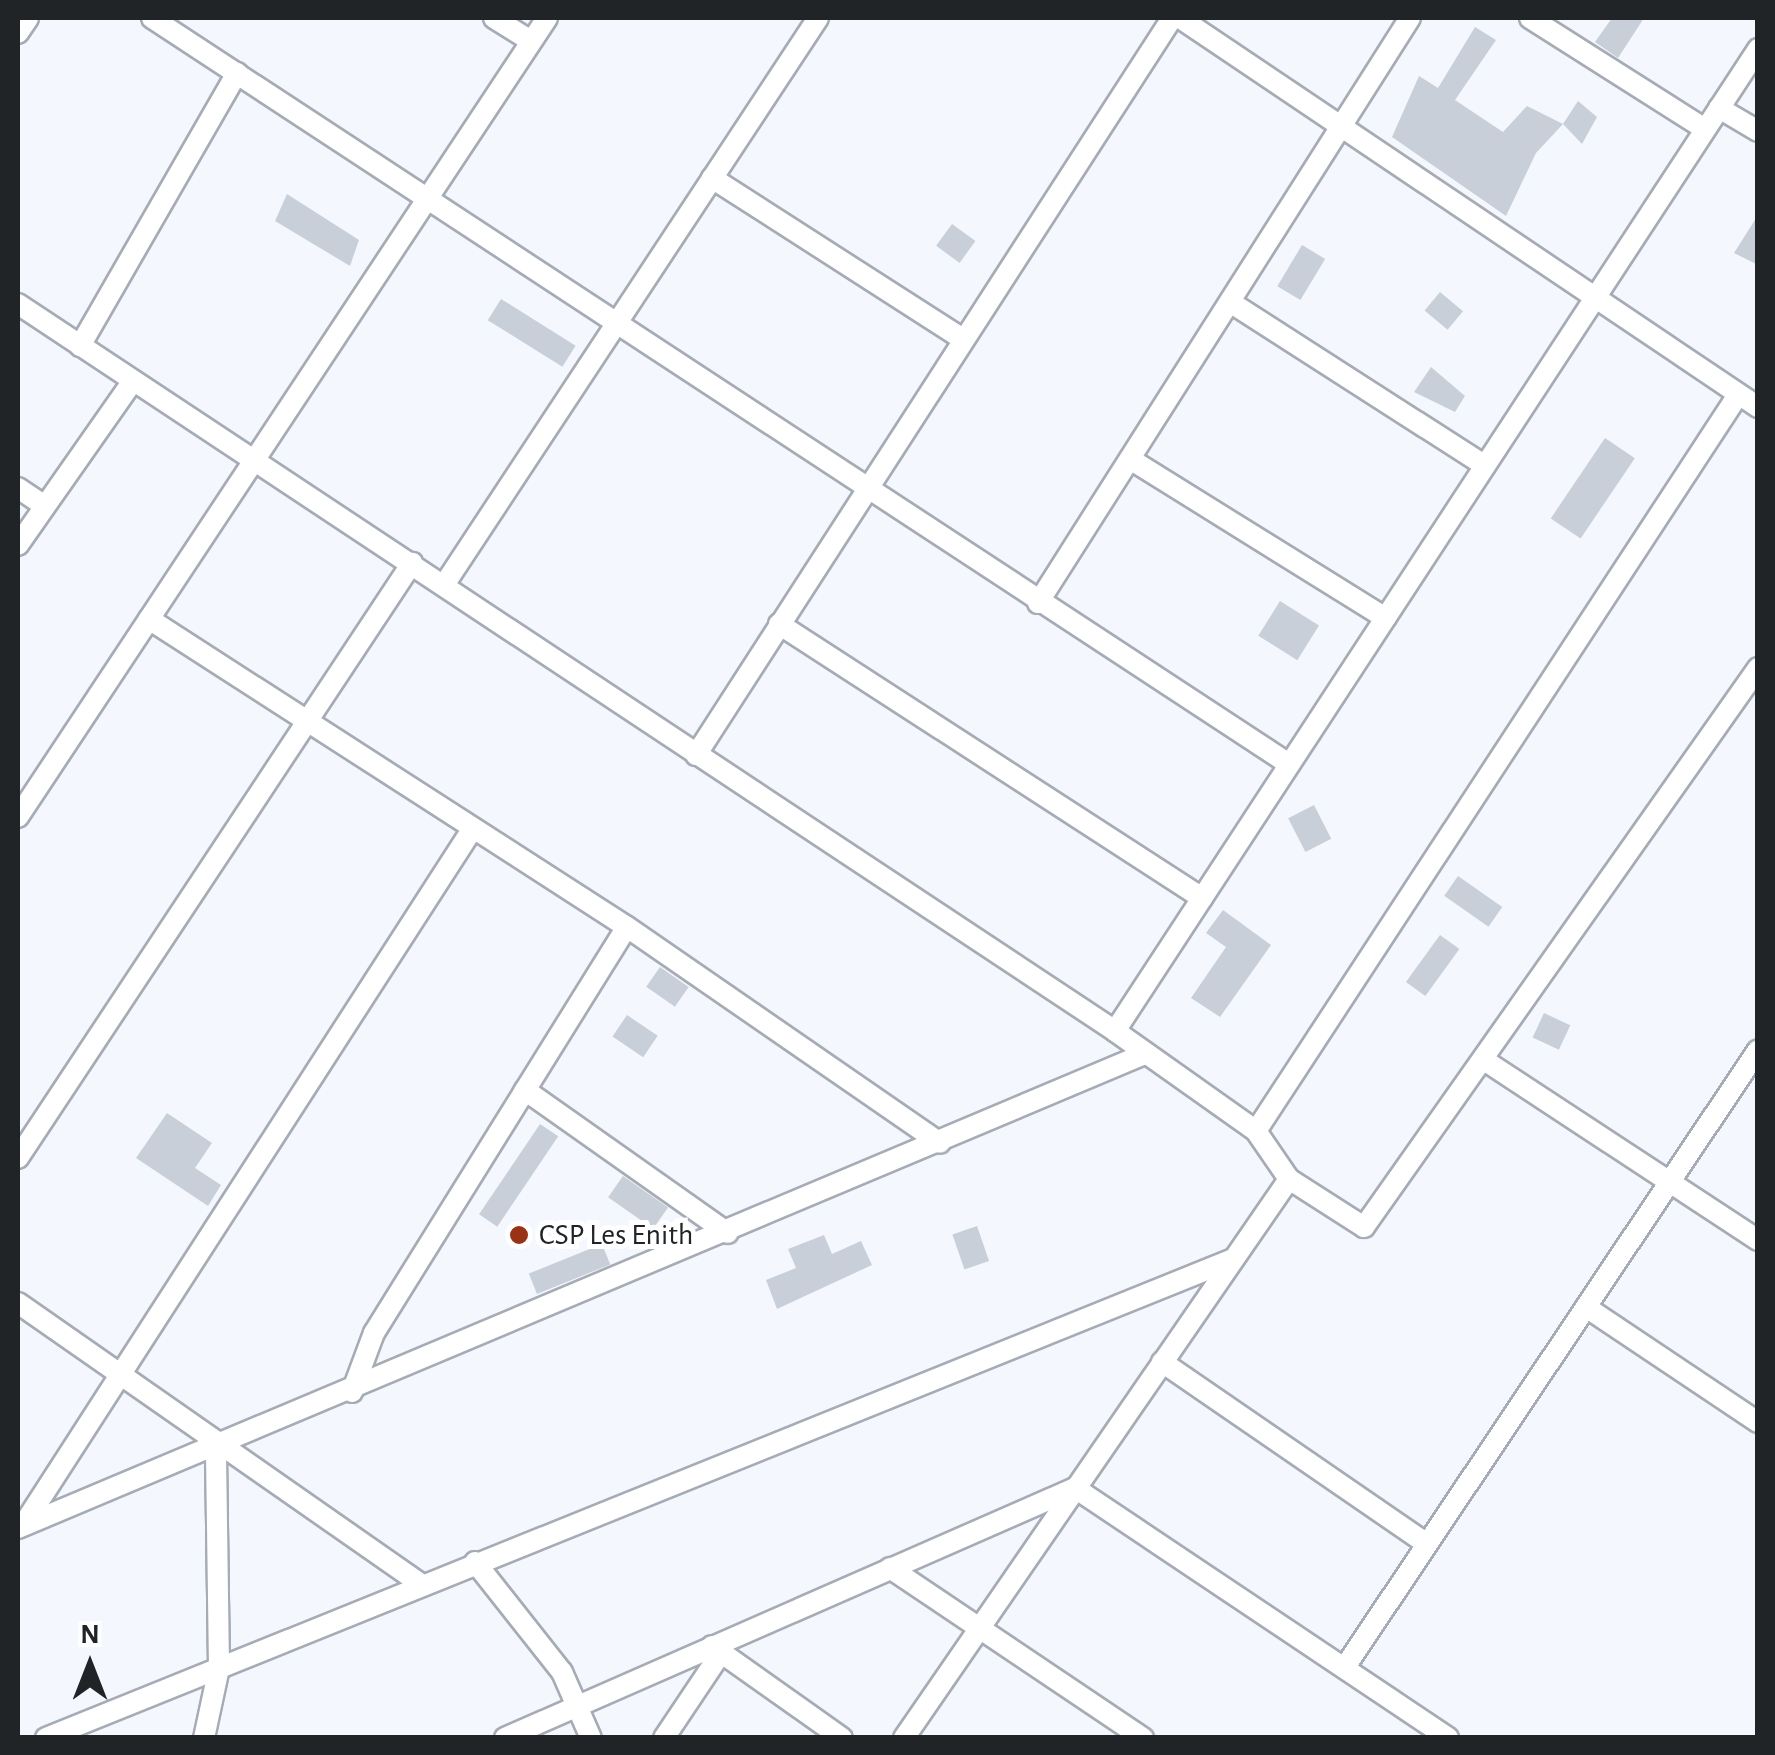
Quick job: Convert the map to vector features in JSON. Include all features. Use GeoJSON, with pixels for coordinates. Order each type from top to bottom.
{"type":"FeatureCollection","features":[{"type":"Feature","properties":{"kind":"street"},"geometry":{"type":"LineString","coordinates":[[18,33],[28,18]]}},
{"type":"Feature","properties":{"kind":"street"},"geometry":{"type":"LineString","coordinates":[[152,18],[864,492],[1289,764]]}},
{"type":"Feature","properties":{"kind":"street"},"geometry":{"type":"LineString","coordinates":[[494,18],[531,41]]}},
{"type":"Feature","properties":{"kind":"street"},"geometry":{"type":"LineString","coordinates":[[18,817],[547,18]]}},
{"type":"Feature","properties":{"kind":"street"},"geometry":{"type":"LineString","coordinates":[[444,584],[818,18]]}},
{"type":"Feature","properties":{"kind":"street"},"geometry":{"type":"LineString","coordinates":[[696,755],[964,338],[1176,18],[1758,407]]}},
{"type":"Feature","properties":{"kind":"street"},"geometry":{"type":"LineString","coordinates":[[1038,603],[1410,18]]}},
{"type":"Feature","properties":{"kind":"street"},"geometry":{"type":"LineString","coordinates":[[1530,18],[1705,129]]}},
{"type":"Feature","properties":{"kind":"street"},"geometry":{"type":"LineString","coordinates":[[1115,1031],[1758,49]]}},
{"type":"Feature","properties":{"kind":"street"},"geometry":{"type":"LineString","coordinates":[[80,346],[236,74]]}},
{"type":"Feature","properties":{"kind":"street"},"geometry":{"type":"LineString","coordinates":[[1719,108],[1758,131]]}},
{"type":"Feature","properties":{"kind":"street"},"geometry":{"type":"LineString","coordinates":[[712,178],[964,338]]}},
{"type":"Feature","properties":{"kind":"street"},"geometry":{"type":"LineString","coordinates":[[1230,302],[1484,466]]}},
{"type":"Feature","properties":{"kind":"street"},"geometry":{"type":"LineString","coordinates":[[18,304],[133,382],[256,458],[1115,1031],[1142,1055],[1256,1132],[1289,1178],[1364,1226],[1488,1062],[1758,668]]}},
{"type":"Feature","properties":{"kind":"street"},"geometry":{"type":"LineString","coordinates":[[18,546],[133,382]]}},
{"type":"Feature","properties":{"kind":"street"},"geometry":{"type":"LineString","coordinates":[[1256,1132],[1738,395]]}},
{"type":"Feature","properties":{"kind":"street"},"geometry":{"type":"LineString","coordinates":[[1130,459],[1385,618]]}},
{"type":"Feature","properties":{"kind":"street"},"geometry":{"type":"LineString","coordinates":[[18,488],[46,506]]}},
{"type":"Feature","properties":{"kind":"street"},"geometry":{"type":"LineString","coordinates":[[18,1158],[412,563]]}},
{"type":"Feature","properties":{"kind":"street"},"geometry":{"type":"LineString","coordinates":[[149,619],[627,927],[940,1142]]}},
{"type":"Feature","properties":{"kind":"street"},"geometry":{"type":"LineString","coordinates":[[779,624],[1202,898]]}},
{"type":"Feature","properties":{"kind":"street"},"geometry":{"type":"LineString","coordinates":[[20,1527],[473,828]]}},
{"type":"Feature","properties":{"kind":"street"},"geometry":{"type":"LineString","coordinates":[[352,1392],[374,1333],[627,927]]}},
{"type":"Feature","properties":{"kind":"street"},"geometry":{"type":"LineString","coordinates":[[1346,1667],[1425,1543],[1758,1050]]}},
{"type":"Feature","properties":{"kind":"street"},"geometry":{"type":"LineString","coordinates":[[20,1527],[216,1441],[352,1392],[1142,1055]]}},
{"type":"Feature","properties":{"kind":"street"},"geometry":{"type":"LineString","coordinates":[[1488,1062],[1758,1240]]}},
{"type":"Feature","properties":{"kind":"street"},"geometry":{"type":"LineString","coordinates":[[525,1090],[728,1233]]}},
{"type":"Feature","properties":{"kind":"street"},"geometry":{"type":"LineString","coordinates":[[904,1738],[1289,1178]]}},
{"type":"Feature","properties":{"kind":"street"},"geometry":{"type":"LineString","coordinates":[[46,1738],[1231,1260]]}},
{"type":"Feature","properties":{"kind":"street"},"geometry":{"type":"LineString","coordinates":[[18,1303],[423,1586]]}},
{"type":"Feature","properties":{"kind":"street"},"geometry":{"type":"LineString","coordinates":[[1586,1308],[1758,1422]]}},
{"type":"Feature","properties":{"kind":"street"},"geometry":{"type":"LineString","coordinates":[[1162,1362],[1425,1543]]}},
{"type":"Feature","properties":{"kind":"street"},"geometry":{"type":"LineString","coordinates":[[204,1738],[219,1668],[216,1441]]}},
{"type":"Feature","properties":{"kind":"street"},"geometry":{"type":"LineString","coordinates":[[506,1738],[717,1649],[1075,1488]]}},
{"type":"Feature","properties":{"kind":"street"},"geometry":{"type":"LineString","coordinates":[[1075,1488],[1448,1738]]}},
{"type":"Feature","properties":{"kind":"street"},"geometry":{"type":"LineString","coordinates":[[475,1562],[578,1706],[591,1738]]}},
{"type":"Feature","properties":{"kind":"street"},"geometry":{"type":"LineString","coordinates":[[890,1568],[1143,1738]]}},
{"type":"Feature","properties":{"kind":"street"},"geometry":{"type":"LineString","coordinates":[[664,1738],[717,1649]]}},
{"type":"Feature","properties":{"kind":"street"},"geometry":{"type":"LineString","coordinates":[[717,1649],[842,1738]]}},
{"type":"Feature","properties":{"kind":"building"},"geometry":{"type":"Polygon","coordinates":[[[1612,18],[1644,18],[1618,58],[1595,42],[1612,18]]]}},
{"type":"Feature","properties":{"kind":"building"},"geometry":{"type":"Polygon","coordinates":[[[1475,27],[1496,40],[1455,100],[1503,132],[1527,106],[1563,124],[1536,153],[1506,216],[1392,137],[1419,76],[1438,88],[1475,27]]]}},
{"type":"Feature","properties":{"kind":"building"},"geometry":{"type":"Polygon","coordinates":[[[1578,101],[1597,117],[1582,144],[1563,124],[1578,101]]]}},
{"type":"Feature","properties":{"kind":"building"},"geometry":{"type":"Polygon","coordinates":[[[287,194],[359,240],[350,266],[275,221],[287,194]]]}},
{"type":"Feature","properties":{"kind":"building"},"geometry":{"type":"Polygon","coordinates":[[[1758,215],[1758,265],[1734,253],[1758,215]]]}},
{"type":"Feature","properties":{"kind":"building"},"geometry":{"type":"Polygon","coordinates":[[[952,224],[975,241],[960,263],[936,246],[952,224]]]}},
{"type":"Feature","properties":{"kind":"building"},"geometry":{"type":"Polygon","coordinates":[[[1302,245],[1325,259],[1300,300],[1277,286],[1302,245]]]}},
{"type":"Feature","properties":{"kind":"building"},"geometry":{"type":"Polygon","coordinates":[[[1440,292],[1463,311],[1448,330],[1425,310],[1440,292]]]}},
{"type":"Feature","properties":{"kind":"building"},"geometry":{"type":"Polygon","coordinates":[[[501,299],[576,346],[562,367],[488,320],[501,299]]]}},
{"type":"Feature","properties":{"kind":"building"},"geometry":{"type":"Polygon","coordinates":[[[1431,367],[1465,396],[1455,412],[1414,392],[1431,367]]]}},
{"type":"Feature","properties":{"kind":"building"},"geometry":{"type":"Polygon","coordinates":[[[1605,438],[1635,458],[1581,539],[1551,518],[1605,438]]]}},
{"type":"Feature","properties":{"kind":"building"},"geometry":{"type":"Polygon","coordinates":[[[1280,601],[1319,625],[1297,660],[1258,636],[1280,601]]]}},
{"type":"Feature","properties":{"kind":"building"},"geometry":{"type":"Polygon","coordinates":[[[1314,805],[1331,839],[1305,852],[1288,818],[1314,805]]]}},
{"type":"Feature","properties":{"kind":"building"},"geometry":{"type":"Polygon","coordinates":[[[1458,876],[1502,907],[1488,927],[1444,896],[1458,876]]]}},
{"type":"Feature","properties":{"kind":"building"},"geometry":{"type":"Polygon","coordinates":[[[1223,910],[1271,945],[1220,1017],[1191,998],[1226,947],[1206,933],[1223,910]]]}},
{"type":"Feature","properties":{"kind":"building"},"geometry":{"type":"Polygon","coordinates":[[[1440,935],[1459,949],[1425,996],[1406,982],[1440,935]]]}},
{"type":"Feature","properties":{"kind":"building"},"geometry":{"type":"Polygon","coordinates":[[[660,967],[689,987],[675,1007],[646,987],[660,967]]]}},
{"type":"Feature","properties":{"kind":"building"},"geometry":{"type":"Polygon","coordinates":[[[1544,1013],[1570,1025],[1559,1050],[1533,1037],[1544,1013]]]}},
{"type":"Feature","properties":{"kind":"building"},"geometry":{"type":"Polygon","coordinates":[[[627,1015],[658,1036],[643,1057],[612,1037],[627,1015]]]}},
{"type":"Feature","properties":{"kind":"building"},"geometry":{"type":"Polygon","coordinates":[[[167,1113],[212,1143],[195,1168],[221,1185],[208,1206],[136,1158],[167,1113]]]}},
{"type":"Feature","properties":{"kind":"building"},"geometry":{"type":"Polygon","coordinates":[[[540,1124],[558,1136],[497,1227],[479,1214],[540,1124]]]}},
{"type":"Feature","properties":{"kind":"building"},"geometry":{"type":"Polygon","coordinates":[[[623,1176],[668,1208],[653,1229],[608,1197],[623,1176]]]}},
{"type":"Feature","properties":{"kind":"building"},"geometry":{"type":"Polygon","coordinates":[[[977,1226],[989,1261],[964,1269],[952,1234],[977,1226]]]}},
{"type":"Feature","properties":{"kind":"building"},"geometry":{"type":"Polygon","coordinates":[[[824,1235],[832,1254],[861,1241],[872,1265],[777,1309],[766,1280],[796,1268],[788,1249],[824,1235]]]}},
{"type":"Feature","properties":{"kind":"building"},"geometry":{"type":"Polygon","coordinates":[[[602,1244],[610,1264],[537,1294],[529,1274],[602,1244]]]}},
{"type":"Feature","properties":{"kind":"place","name":"CSP Les Enith"},"geometry":{"type":"Point","coordinates":[519,1235]}}]}
